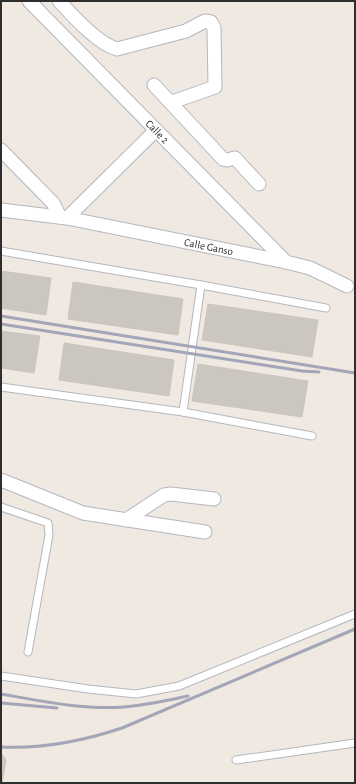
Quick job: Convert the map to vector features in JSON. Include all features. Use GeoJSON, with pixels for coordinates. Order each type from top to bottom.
{"type":"FeatureCollection","features":[{"type":"Feature","properties":{"kind":"street","name":"Calle 2"},"geometry":{"type":"LineString","coordinates":[[29,1],[286,262]]}},
{"type":"Feature","properties":{"kind":"street"},"geometry":{"type":"LineString","coordinates":[[62,2],[90,31],[105,43],[116,49],[186,31],[205,21],[211,22],[214,28],[216,87],[172,102]]}},
{"type":"Feature","properties":{"kind":"street"},"geometry":{"type":"LineString","coordinates":[[154,85],[172,102],[223,159],[227,160],[235,158],[259,184]]}},
{"type":"Feature","properties":{"kind":"street"},"geometry":{"type":"LineString","coordinates":[[1,150],[53,203],[63,218],[156,130]]}},
{"type":"Feature","properties":{"kind":"street","name":"Calle Ganso"},"geometry":{"type":"LineString","coordinates":[[1,210],[63,218],[286,262],[310,268],[346,286]]}},
{"type":"Feature","properties":{"kind":"street"},"geometry":{"type":"LineString","coordinates":[[1,480],[75,511],[205,532]]}},
{"type":"Feature","properties":{"kind":"street"},"geometry":{"type":"LineString","coordinates":[[126,520],[164,495],[171,494],[214,499]]}},
{"type":"Feature","properties":{"kind":"lane"},"geometry":{"type":"LineString","coordinates":[[1,252],[201,284],[326,308]]}},
{"type":"Feature","properties":{"kind":"lane"},"geometry":{"type":"LineString","coordinates":[[183,412],[201,284]]}},
{"type":"Feature","properties":{"kind":"lane"},"geometry":{"type":"LineString","coordinates":[[1,387],[183,412],[312,436]]}},
{"type":"Feature","properties":{"kind":"lane"},"geometry":{"type":"LineString","coordinates":[[1,506],[48,523],[49,526],[50,535],[28,652]]}},
{"type":"Feature","properties":{"kind":"lane"},"geometry":{"type":"LineString","coordinates":[[1,676],[88,690],[136,694],[151,692],[179,686],[355,614]]}},
{"type":"Feature","properties":{"kind":"lane"},"geometry":{"type":"LineString","coordinates":[[236,760],[355,743]]}},
{"type":"Feature","properties":{"kind":"building"},"geometry":{"type":"Polygon","coordinates":[[[1,271],[51,278],[46,315],[1,308],[1,271]]]}},
{"type":"Feature","properties":{"kind":"building"},"geometry":{"type":"Polygon","coordinates":[[[73,282],[183,299],[178,335],[68,319],[73,282]]]}},
{"type":"Feature","properties":{"kind":"building"},"geometry":{"type":"Polygon","coordinates":[[[208,304],[318,320],[312,357],[202,340],[208,304]]]}},
{"type":"Feature","properties":{"kind":"building"},"geometry":{"type":"Polygon","coordinates":[[[1,331],[40,336],[34,373],[1,368],[1,331]]]}},
{"type":"Feature","properties":{"kind":"building"},"geometry":{"type":"Polygon","coordinates":[[[64,343],[174,360],[169,396],[59,380],[64,343]]]}},
{"type":"Feature","properties":{"kind":"building"},"geometry":{"type":"Polygon","coordinates":[[[198,364],[308,381],[302,417],[192,401],[198,364]]]}},
{"type":"Feature","properties":{"kind":"building"},"geometry":{"type":"Polygon","coordinates":[[[1,753],[6,760],[2,783],[1,783],[1,753]]]}},
{"type":"Feature","properties":{"kind":"railway"},"geometry":{"type":"LineString","coordinates":[[1,316],[355,373]]}},
{"type":"Feature","properties":{"kind":"railway"},"geometry":{"type":"LineString","coordinates":[[1,324],[302,371],[319,372]]}},
{"type":"Feature","properties":{"kind":"railway"},"geometry":{"type":"LineString","coordinates":[[1,747],[32,747],[62,743],[92,737],[122,728],[355,629]]}},
{"type":"Feature","properties":{"kind":"railway"},"geometry":{"type":"LineString","coordinates":[[1,694],[62,704],[109,708],[140,705],[188,696]]}},
{"type":"Feature","properties":{"kind":"railway"},"geometry":{"type":"LineString","coordinates":[[1,703],[57,708]]}}]}
